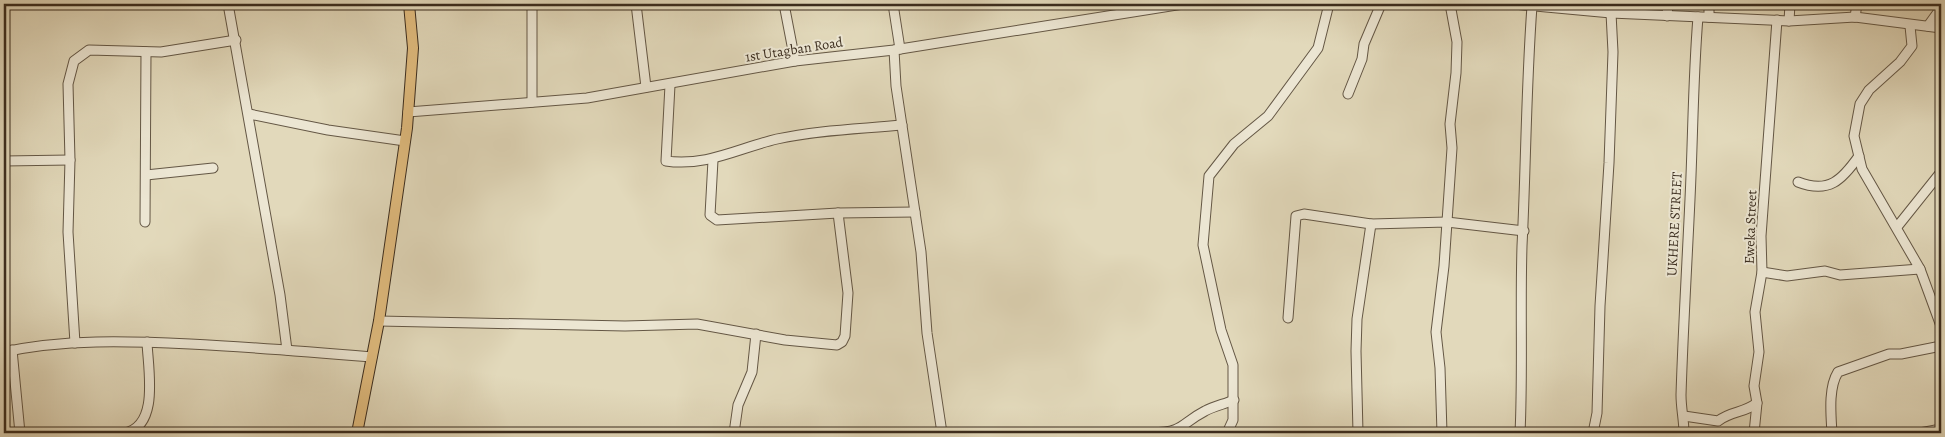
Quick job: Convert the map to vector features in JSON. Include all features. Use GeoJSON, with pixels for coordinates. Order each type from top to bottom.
{"type":"FeatureCollection","features":[{"type":"Feature","properties":{"kind":"main road"},"geometry":{"type":"LineString","coordinates":[[357,433],[379,321],[405,141],[413,48],[409,4]]}},
{"type":"Feature","properties":{"kind":"street"},"geometry":{"type":"LineString","coordinates":[[228,4],[250,114],[280,294],[287,350]]}},
{"type":"Feature","properties":{"kind":"street"},"geometry":{"type":"LineString","coordinates":[[532,4],[532,102]]}},
{"type":"Feature","properties":{"kind":"street"},"geometry":{"type":"LineString","coordinates":[[636,4],[646,87]]}},
{"type":"Feature","properties":{"kind":"street"},"geometry":{"type":"LineString","coordinates":[[784,4],[795,61]]}},
{"type":"Feature","properties":{"kind":"street"},"geometry":{"type":"LineString","coordinates":[[892,4],[897,49],[896,86],[922,252],[926,333],[942,433]]}},
{"type":"Feature","properties":{"kind":"street","name":"1st Utagban Road"},"geometry":{"type":"LineString","coordinates":[[408,112],[587,98],[646,87],[670,85],[795,61],[897,49],[1183,4]]}},
{"type":"Feature","properties":{"kind":"street"},"geometry":{"type":"LineString","coordinates":[[1226,433],[1233,420],[1233,365],[1221,330],[1203,245],[1209,176],[1234,144],[1268,116],[1318,48],[1329,4]]}},
{"type":"Feature","properties":{"kind":"street"},"geometry":{"type":"LineString","coordinates":[[1348,94],[1362,59],[1364,44],[1381,4]]}},
{"type":"Feature","properties":{"kind":"street"},"geometry":{"type":"LineString","coordinates":[[1442,433],[1436,332],[1452,148],[1450,124],[1456,42],[1450,4]]}},
{"type":"Feature","properties":{"kind":"street"},"geometry":{"type":"LineString","coordinates":[[1514,4],[1611,13],[1789,21],[1855,17],[1910,26],[1941,28]]}},
{"type":"Feature","properties":{"kind":"street"},"geometry":{"type":"LineString","coordinates":[[1667,16],[1668,4]]}},
{"type":"Feature","properties":{"kind":"street"},"geometry":{"type":"LineString","coordinates":[[1709,17],[1710,4]]}},
{"type":"Feature","properties":{"kind":"street"},"geometry":{"type":"LineString","coordinates":[[1789,21],[1790,4]]}},
{"type":"Feature","properties":{"kind":"street"},"geometry":{"type":"LineString","coordinates":[[1855,17],[1857,4]]}},
{"type":"Feature","properties":{"kind":"street"},"geometry":{"type":"LineString","coordinates":[[1520,433],[1524,163],[1527,74],[1532,6]]}},
{"type":"Feature","properties":{"kind":"street"},"geometry":{"type":"LineString","coordinates":[[1928,26],[1941,8]]}},
{"type":"Feature","properties":{"kind":"street"},"geometry":{"type":"LineString","coordinates":[[1593,433],[1597,413],[1598,355],[1610,154],[1614,52],[1611,13]]}},
{"type":"Feature","properties":{"kind":"street","name":"UKHERE STREET"},"geometry":{"type":"LineString","coordinates":[[1684,433],[1681,398],[1685,331],[1684,287],[1690,196],[1693,75],[1698,17]]}},
{"type":"Feature","properties":{"kind":"street","name":"Eweka Street"},"geometry":{"type":"LineString","coordinates":[[1754,433],[1757,403],[1754,386],[1759,352],[1755,312],[1762,272],[1761,236],[1777,20]]}},
{"type":"Feature","properties":{"kind":"street"},"geometry":{"type":"LineString","coordinates":[[1910,26],[1912,46],[1900,62],[1869,90],[1860,104],[1854,136],[1862,169],[1898,227],[1920,269],[1941,326]]}},
{"type":"Feature","properties":{"kind":"street"},"geometry":{"type":"LineString","coordinates":[[75,343],[68,232],[70,160],[68,84],[74,61],[89,50],[161,52],[236,40]]}},
{"type":"Feature","properties":{"kind":"street"},"geometry":{"type":"LineString","coordinates":[[145,222],[146,52]]}},
{"type":"Feature","properties":{"kind":"street"},"geometry":{"type":"LineString","coordinates":[[670,85],[666,161],[713,160],[728,152],[779,139],[902,125]]}},
{"type":"Feature","properties":{"kind":"street"},"geometry":{"type":"LineString","coordinates":[[250,114],[328,130],[405,141]]}},
{"type":"Feature","properties":{"kind":"street"},"geometry":{"type":"LineString","coordinates":[[1798,182],[1813,188],[1832,183],[1845,176],[1859,156]]}},
{"type":"Feature","properties":{"kind":"street"},"geometry":{"type":"LineString","coordinates":[[4,161],[70,160]]}},
{"type":"Feature","properties":{"kind":"street"},"geometry":{"type":"LineString","coordinates":[[713,160],[710,215],[717,220],[838,213],[915,212]]}},
{"type":"Feature","properties":{"kind":"street"},"geometry":{"type":"LineString","coordinates":[[146,175],[212,168]]}},
{"type":"Feature","properties":{"kind":"street"},"geometry":{"type":"LineString","coordinates":[[1898,227],[1941,172]]}},
{"type":"Feature","properties":{"kind":"street"},"geometry":{"type":"LineString","coordinates":[[379,321],[625,326],[697,324],[837,345],[846,336],[848,293],[838,213]]}},
{"type":"Feature","properties":{"kind":"street"},"geometry":{"type":"LineString","coordinates":[[1288,318],[1296,216],[1304,214],[1372,224],[1447,222],[1524,230]]}},
{"type":"Feature","properties":{"kind":"street"},"geometry":{"type":"LineString","coordinates":[[1358,433],[1356,351],[1358,319],[1372,224]]}},
{"type":"Feature","properties":{"kind":"street"},"geometry":{"type":"LineString","coordinates":[[1762,272],[1787,276],[1826,271],[1840,275],[1920,269]]}},
{"type":"Feature","properties":{"kind":"street"},"geometry":{"type":"LineString","coordinates":[[734,433],[738,405],[752,372],[756,334]]}},
{"type":"Feature","properties":{"kind":"street"},"geometry":{"type":"LineString","coordinates":[[124,433],[139,427],[147,415],[147,342]]}},
{"type":"Feature","properties":{"kind":"street"},"geometry":{"type":"LineString","coordinates":[[20,433],[8,351],[37,344],[147,342],[372,356]]}},
{"type":"Feature","properties":{"kind":"street"},"geometry":{"type":"LineString","coordinates":[[1832,433],[1831,409],[1835,377],[1838,372],[1890,354],[1901,354],[1941,346]]}},
{"type":"Feature","properties":{"kind":"street"},"geometry":{"type":"LineString","coordinates":[[1152,433],[1181,429],[1205,411],[1234,400]]}},
{"type":"Feature","properties":{"kind":"street"},"geometry":{"type":"LineString","coordinates":[[1684,416],[1718,421],[1730,412],[1744,412],[1757,403]]}},
{"type":"Feature","properties":{"kind":"street"},"geometry":{"type":"LineString","coordinates":[[1920,433],[1941,429]]}}]}
